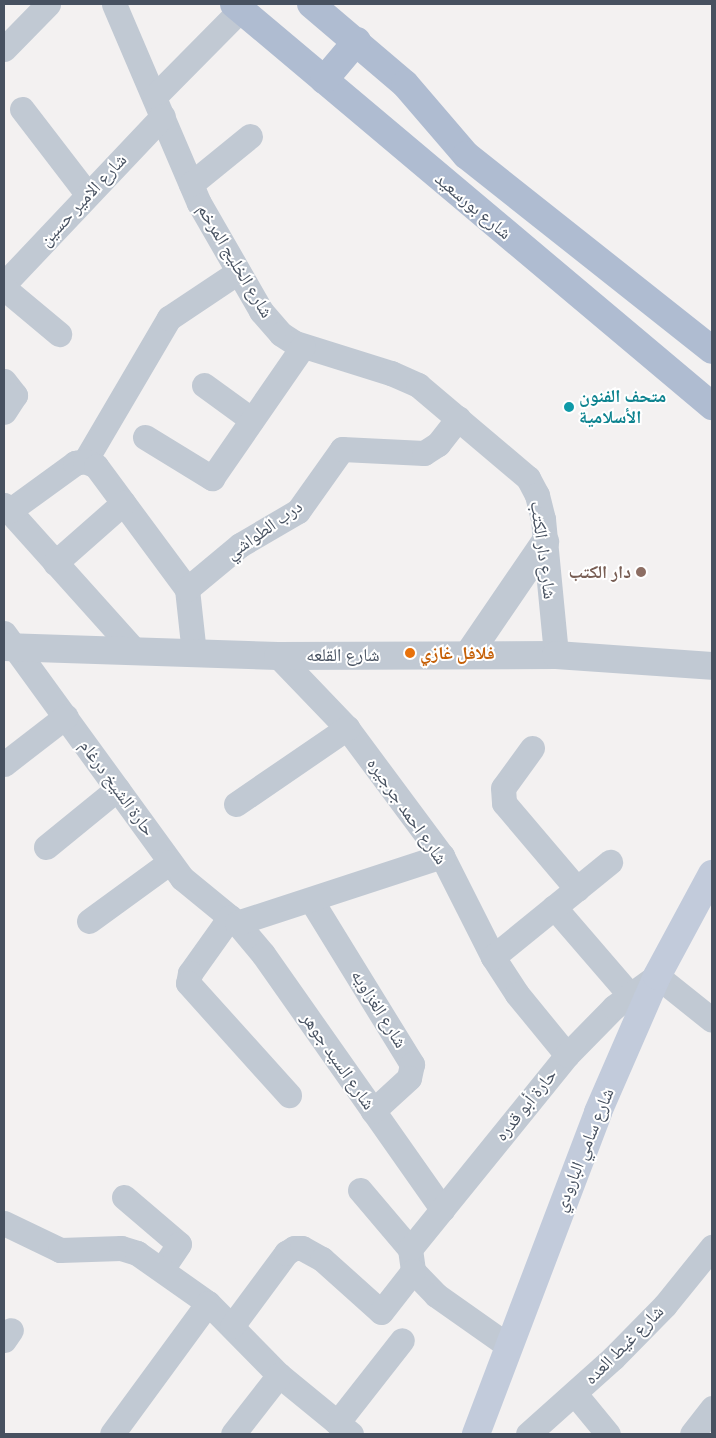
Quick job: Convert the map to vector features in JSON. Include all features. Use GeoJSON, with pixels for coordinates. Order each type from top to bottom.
{"type":"FeatureCollection","features":[{"type":"Feature","properties":{"kind":"main road","name":"شارع بورسعيد"},"geometry":{"type":"LineString","coordinates":[[311,4],[357,41],[405,84],[466,154],[712,350]]}},
{"type":"Feature","properties":{"kind":"main road","name":"شارع بورسعيد"},"geometry":{"type":"LineString","coordinates":[[237,6],[712,406]]}},
{"type":"Feature","properties":{"kind":"main road"},"geometry":{"type":"LineString","coordinates":[[324,80],[357,41]]}},
{"type":"Feature","properties":{"kind":"main road","name":"شارع سامي البارودي"},"geometry":{"type":"LineString","coordinates":[[476,1434],[598,1112],[657,976],[710,885]]}},
{"type":"Feature","properties":{"kind":"street"},"geometry":{"type":"LineString","coordinates":[[7,40],[48,4]]}},
{"type":"Feature","properties":{"kind":"street","name":"شارع الخليج المرخم"},"geometry":{"type":"LineString","coordinates":[[114,4],[191,184],[261,311],[281,334],[303,346],[391,373],[418,385],[458,418]]}},
{"type":"Feature","properties":{"kind":"street","name":"شارع الامير حسين"},"geometry":{"type":"LineString","coordinates":[[4,284],[88,195],[237,6]]}},
{"type":"Feature","properties":{"kind":"street"},"geometry":{"type":"LineString","coordinates":[[22,109],[88,195]]}},
{"type":"Feature","properties":{"kind":"street"},"geometry":{"type":"LineString","coordinates":[[191,184],[250,136]]}},
{"type":"Feature","properties":{"kind":"street"},"geometry":{"type":"LineString","coordinates":[[85,461],[169,318],[238,272]]}},
{"type":"Feature","properties":{"kind":"street"},"geometry":{"type":"LineString","coordinates":[[4,288],[59,334]]}},
{"type":"Feature","properties":{"kind":"street"},"geometry":{"type":"LineString","coordinates":[[145,438],[212,478],[303,346]]}},
{"type":"Feature","properties":{"kind":"street"},"geometry":{"type":"LineString","coordinates":[[4,381],[15,395],[4,412]]}},
{"type":"Feature","properties":{"kind":"street"},"geometry":{"type":"LineString","coordinates":[[204,385],[252,420]]}},
{"type":"Feature","properties":{"kind":"street","name":"شارع دار الكتب"},"geometry":{"type":"LineString","coordinates":[[458,418],[528,478],[537,495],[545,542],[556,656]]}},
{"type":"Feature","properties":{"kind":"street","name":"درب الطواشي"},"geometry":{"type":"LineString","coordinates":[[187,589],[240,545],[298,511],[342,449],[424,453],[438,444],[458,418]]}},
{"type":"Feature","properties":{"kind":"street"},"geometry":{"type":"LineString","coordinates":[[135,651],[6,508],[75,462],[85,461],[96,466],[187,589],[194,653]]}},
{"type":"Feature","properties":{"kind":"street"},"geometry":{"type":"LineString","coordinates":[[55,563],[124,503]]}},
{"type":"Feature","properties":{"kind":"street"},"geometry":{"type":"LineString","coordinates":[[468,655],[545,542]]}},
{"type":"Feature","properties":{"kind":"street","name":"شارع القلعه"},"geometry":{"type":"LineString","coordinates":[[8,643],[135,651],[278,656],[556,656],[712,666]]}},
{"type":"Feature","properties":{"kind":"street","name":"حارة الشيخ درغام"},"geometry":{"type":"LineString","coordinates":[[8,643],[66,716],[170,862],[196,893],[233,920]]}},
{"type":"Feature","properties":{"kind":"street","name":"شارع احمد جرجيره"},"geometry":{"type":"LineString","coordinates":[[278,656],[347,728],[442,856],[493,957],[517,994],[567,1055]]}},
{"type":"Feature","properties":{"kind":"street"},"geometry":{"type":"LineString","coordinates":[[4,764],[66,716]]}},
{"type":"Feature","properties":{"kind":"street"},"geometry":{"type":"LineString","coordinates":[[236,804],[347,728]]}},
{"type":"Feature","properties":{"kind":"street"},"geometry":{"type":"LineString","coordinates":[[532,748],[503,788],[504,803],[577,889]]}},
{"type":"Feature","properties":{"kind":"street"},"geometry":{"type":"LineString","coordinates":[[46,848],[117,789]]}},
{"type":"Feature","properties":{"kind":"street"},"geometry":{"type":"LineString","coordinates":[[289,1095],[188,983],[190,973],[233,920],[311,900],[442,856]]}},
{"type":"Feature","properties":{"kind":"street"},"geometry":{"type":"LineString","coordinates":[[89,921],[170,862]]}},
{"type":"Feature","properties":{"kind":"street"},"geometry":{"type":"LineString","coordinates":[[493,957],[610,862]]}},
{"type":"Feature","properties":{"kind":"street","name":"شارع الغزاويه"},"geometry":{"type":"LineString","coordinates":[[311,900],[412,1064],[409,1078],[373,1111]]}},
{"type":"Feature","properties":{"kind":"street"},"geometry":{"type":"LineString","coordinates":[[554,907],[630,995]]}},
{"type":"Feature","properties":{"kind":"street","name":"شارع السيد جوهر"},"geometry":{"type":"LineString","coordinates":[[233,920],[263,954],[442,1209]]}},
{"type":"Feature","properties":{"kind":"street"},"geometry":{"type":"LineString","coordinates":[[657,976],[712,1020]]}},
{"type":"Feature","properties":{"kind":"street","name":"حارة أبو قدره"},"geometry":{"type":"LineString","coordinates":[[232,1326],[286,1253],[302,1248],[322,1259],[381,1312],[442,1209],[567,1055],[614,1007],[657,976]]}},
{"type":"Feature","properties":{"kind":"street"},"geometry":{"type":"LineString","coordinates":[[360,1190],[436,1295],[508,1346]]}},
{"type":"Feature","properties":{"kind":"street"},"geometry":{"type":"LineString","coordinates":[[124,1196],[179,1244],[162,1269]]}},
{"type":"Feature","properties":{"kind":"street"},"geometry":{"type":"LineString","coordinates":[[4,1223],[50,1248],[130,1249],[162,1269],[208,1304],[279,1375],[344,1428],[402,1340]]}},
{"type":"Feature","properties":{"kind":"street","name":"شارع غيط العده"},"geometry":{"type":"LineString","coordinates":[[528,1434],[575,1394],[665,1305],[712,1247]]}},
{"type":"Feature","properties":{"kind":"street"},"geometry":{"type":"LineString","coordinates":[[112,1434],[208,1304]]}},
{"type":"Feature","properties":{"kind":"street"},"geometry":{"type":"LineString","coordinates":[[233,1434],[279,1375]]}},
{"type":"Feature","properties":{"kind":"street"},"geometry":{"type":"LineString","coordinates":[[575,1394],[608,1434]]}},
{"type":"Feature","properties":{"kind":"street"},"geometry":{"type":"LineString","coordinates":[[692,1434],[712,1408]]}},
{"type":"Feature","properties":{"kind":"place","name":"متحف الفنون الأسلامية"},"geometry":{"type":"Point","coordinates":[569,407]}},
{"type":"Feature","properties":{"kind":"place","name":"دار الكتب"},"geometry":{"type":"Point","coordinates":[641,572]}},
{"type":"Feature","properties":{"kind":"place","name":"فلافل غازي"},"geometry":{"type":"Point","coordinates":[410,653]}}]}
